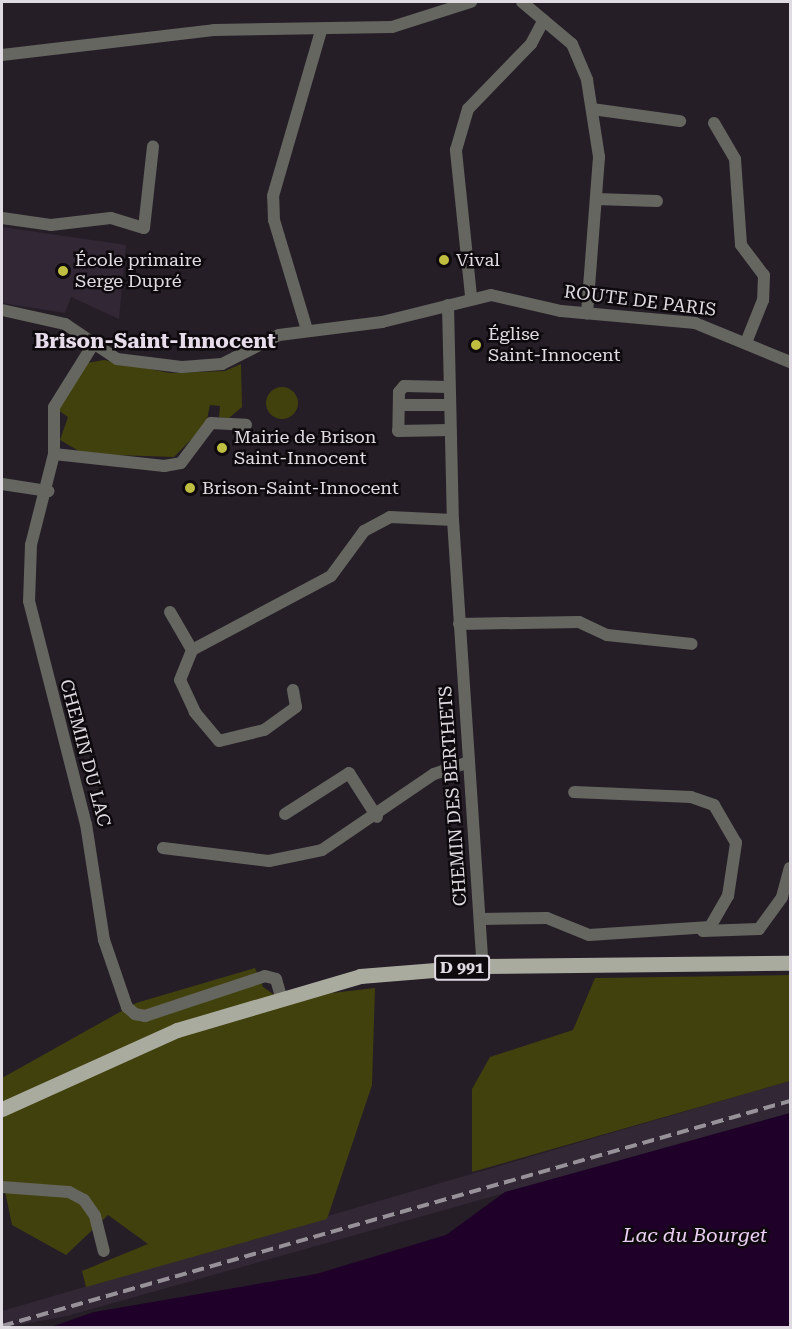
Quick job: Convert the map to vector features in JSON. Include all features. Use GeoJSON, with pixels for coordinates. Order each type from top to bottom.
{"type":"FeatureCollection","features":[{"type":"Feature","properties":{"kind":"main road","name":"D 991"},"geometry":{"type":"LineString","coordinates":[[2,1109],[177,1030],[282,996],[360,976],[483,966],[790,963]]}},
{"type":"Feature","properties":{"kind":"street"},"geometry":{"type":"LineString","coordinates":[[2,55],[214,30],[321,30],[392,27],[471,2]]}},
{"type":"Feature","properties":{"kind":"street"},"geometry":{"type":"LineString","coordinates":[[522,2],[572,45],[582,61],[592,109],[596,199],[587,314]]}},
{"type":"Feature","properties":{"kind":"street"},"geometry":{"type":"LineString","coordinates":[[471,296],[456,150],[468,109],[531,44],[544,20]]}},
{"type":"Feature","properties":{"kind":"street"},"geometry":{"type":"LineString","coordinates":[[307,330],[274,220],[273,196],[321,30]]}},
{"type":"Feature","properties":{"kind":"street"},"geometry":{"type":"LineString","coordinates":[[592,109],[680,121]]}},
{"type":"Feature","properties":{"kind":"street"},"geometry":{"type":"LineString","coordinates":[[714,123],[735,159],[741,245],[764,275],[763,300],[747,340]]}},
{"type":"Feature","properties":{"kind":"street"},"geometry":{"type":"LineString","coordinates":[[2,218],[51,225],[111,218],[144,228],[153,146]]}},
{"type":"Feature","properties":{"kind":"street"},"geometry":{"type":"LineString","coordinates":[[596,199],[657,201]]}},
{"type":"Feature","properties":{"kind":"street","name":"ROUTE DE PARIS"},"geometry":{"type":"LineString","coordinates":[[2,310],[65,324],[117,358],[182,367],[222,364],[279,334],[382,322],[448,305],[471,296],[513,297],[587,314],[695,323],[747,340],[790,362]]}},
{"type":"Feature","properties":{"kind":"street","name":"CHEMIN DES BERTHETS"},"geometry":{"type":"LineString","coordinates":[[448,305],[453,520],[483,966]]}},
{"type":"Feature","properties":{"kind":"street","name":"CHEMIN DU LAC"},"geometry":{"type":"LineString","coordinates":[[94,343],[57,398],[54,454],[48,491],[31,545],[29,601],[86,824],[104,940],[127,1007],[145,1016],[266,976],[276,979],[282,996]]}},
{"type":"Feature","properties":{"kind":"street"},"geometry":{"type":"LineString","coordinates":[[449,387],[411,383],[399,392],[398,431],[450,430]]}},
{"type":"Feature","properties":{"kind":"street"},"geometry":{"type":"LineString","coordinates":[[399,405],[450,405]]}},
{"type":"Feature","properties":{"kind":"street"},"geometry":{"type":"LineString","coordinates":[[54,454],[164,466],[181,463],[211,423],[246,425]]}},
{"type":"Feature","properties":{"kind":"street"},"geometry":{"type":"LineString","coordinates":[[2,484],[48,491]]}},
{"type":"Feature","properties":{"kind":"street"},"geometry":{"type":"LineString","coordinates":[[293,690],[296,707],[264,730],[219,741],[195,712],[180,680],[192,650],[332,576],[364,531],[390,517],[453,520]]}},
{"type":"Feature","properties":{"kind":"street"},"geometry":{"type":"LineString","coordinates":[[170,612],[192,650]]}},
{"type":"Feature","properties":{"kind":"street"},"geometry":{"type":"LineString","coordinates":[[459,624],[579,622],[607,636],[692,644]]}},
{"type":"Feature","properties":{"kind":"street"},"geometry":{"type":"LineString","coordinates":[[162,848],[269,861],[322,850],[377,817],[434,774],[469,762]]}},
{"type":"Feature","properties":{"kind":"street"},"geometry":{"type":"LineString","coordinates":[[285,814],[349,773],[377,817]]}},
{"type":"Feature","properties":{"kind":"street"},"geometry":{"type":"LineString","coordinates":[[574,792],[692,797],[714,805],[736,843],[734,867],[719,914],[701,931]]}},
{"type":"Feature","properties":{"kind":"street"},"geometry":{"type":"LineString","coordinates":[[480,919],[547,918],[589,935],[759,929],[778,904],[790,868]]}},
{"type":"Feature","properties":{"kind":"street"},"geometry":{"type":"LineString","coordinates":[[2,1187],[69,1192],[84,1200],[95,1216],[104,1251]]}},
{"type":"Feature","properties":{"kind":"shaded area","name":"École primaire Serge Dupré"},"geometry":{"type":"Polygon","coordinates":[[[2,227],[126,245],[119,319],[71,297],[65,313],[2,303],[2,227]]]}},
{"type":"Feature","properties":{"kind":"shaded area"},"geometry":{"type":"Polygon","coordinates":[[[104,360],[170,373],[225,371],[241,364],[242,407],[229,418],[219,417],[220,406],[210,405],[206,424],[174,457],[84,454],[60,440],[68,417],[58,410],[87,363],[104,360]]]}},
{"type":"Feature","properties":{"kind":"shaded area"},"geometry":{"type":"Polygon","coordinates":[[[282,387],[293,392],[298,403],[293,414],[282,419],[271,414],[266,403],[271,392],[282,387]]]}},
{"type":"Feature","properties":{"kind":"shaded area"},"geometry":{"type":"Polygon","coordinates":[[[255,968],[263,987],[280,999],[375,988],[372,1085],[327,1219],[86,1287],[82,1271],[148,1244],[108,1215],[66,1255],[12,1225],[2,1177],[2,1078],[136,1003],[255,968]]]}},
{"type":"Feature","properties":{"kind":"shaded area"},"geometry":{"type":"Polygon","coordinates":[[[790,975],[790,1081],[472,1172],[472,1089],[490,1057],[573,1030],[595,978],[790,975]]]}},
{"type":"Feature","properties":{"kind":"shaded area"},"geometry":{"type":"Polygon","coordinates":[[[790,1081],[790,1113],[67,1316],[2,1328],[2,1311],[790,1081]]]}},
{"type":"Feature","properties":{"kind":"water","name":"Lac du Bourget"},"geometry":{"type":"Polygon","coordinates":[[[790,1113],[790,1327],[51,1327],[94,1312],[316,1274],[446,1235],[505,1192],[790,1113]]]}},
{"type":"Feature","properties":{"kind":"railway"},"geometry":{"type":"LineString","coordinates":[[2,1326],[790,1101]]}},
{"type":"Feature","properties":{"kind":"place","name":"Vival"},"geometry":{"type":"Point","coordinates":[444,260]}},
{"type":"Feature","properties":{"kind":"place","name":"École primaire Serge Dupré"},"geometry":{"type":"Point","coordinates":[63,271]}},
{"type":"Feature","properties":{"kind":"place","name":"Église Saint-Innocent"},"geometry":{"type":"Point","coordinates":[476,345]}},
{"type":"Feature","properties":{"kind":"place","name":"Mairie de Brison Saint-Innocent"},"geometry":{"type":"Point","coordinates":[222,448]}},
{"type":"Feature","properties":{"kind":"place","name":"Brison-Saint-Innocent"},"geometry":{"type":"Point","coordinates":[190,488]}},
{"type":"Feature","properties":{"kind":"district","name":"Brison-Saint-Innocent"},"geometry":{"type":"Point","coordinates":[155,341]}}]}
